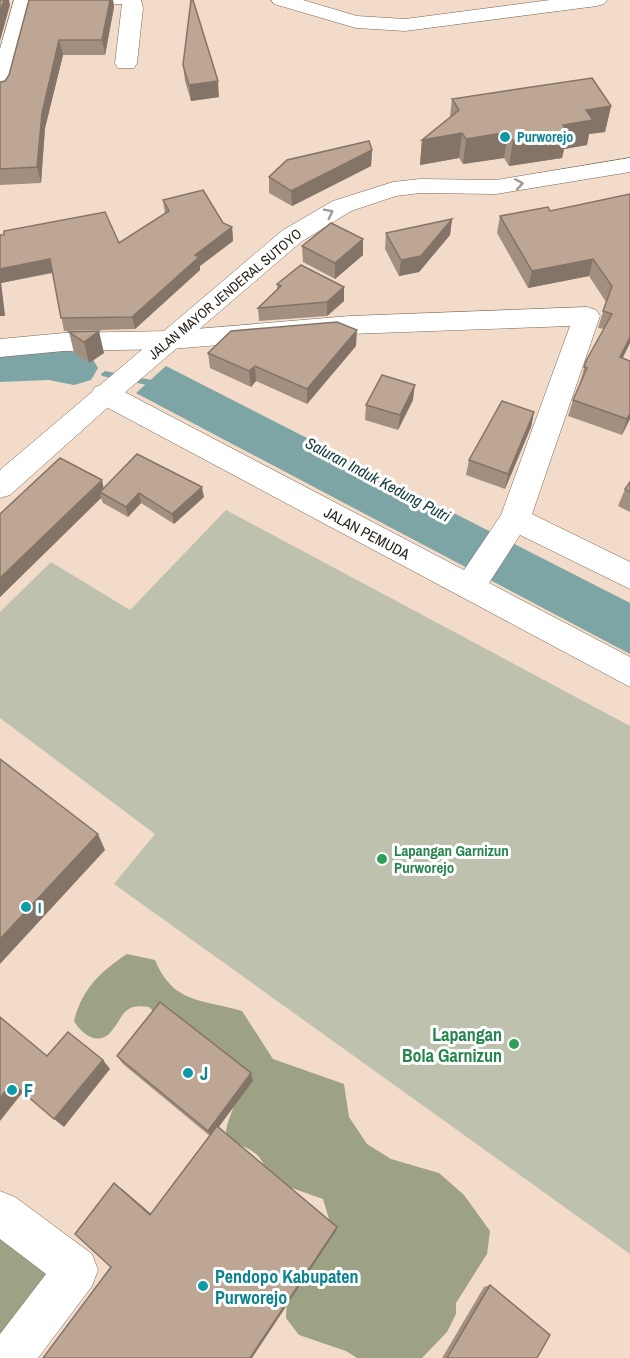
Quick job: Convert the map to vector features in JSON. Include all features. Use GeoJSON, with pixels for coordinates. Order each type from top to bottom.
{"type":"FeatureCollection","features":[{"type":"Feature","properties":{"kind":"street"},"geometry":{"type":"LineString","coordinates":[[0,90],[23,3],[115,0]]}},
{"type":"Feature","properties":{"kind":"street"},"geometry":{"type":"LineString","coordinates":[[126,63],[133,8],[133,3],[129,0]]}},
{"type":"Feature","properties":{"kind":"street"},"geometry":{"type":"LineString","coordinates":[[281,0],[356,22],[405,25],[597,0]]}},
{"type":"Feature","properties":{"kind":"street","name":"JALAN MAYOR JENDERAL SUTOYO"},"geometry":{"type":"LineString","coordinates":[[0,487],[111,389],[292,236],[316,220],[366,197],[420,186],[496,187],[630,165]]}},
{"type":"Feature","properties":{"kind":"street"},"geometry":{"type":"LineString","coordinates":[[0,348],[64,342],[161,347],[350,325],[587,316],[511,525],[473,581]]}},
{"type":"Feature","properties":{"kind":"street","name":"JALAN PEMUDA"},"geometry":{"type":"LineString","coordinates":[[111,389],[473,581],[630,673]]}},
{"type":"Feature","properties":{"kind":"street"},"geometry":{"type":"LineString","coordinates":[[511,525],[630,576]]}},
{"type":"Feature","properties":{"kind":"street"},"geometry":{"type":"LineString","coordinates":[[0,1212],[76,1270],[10,1358]]}},
{"type":"Feature","properties":{"kind":"green space","name":"Lapangan Garnizun Purworejo"},"geometry":{"type":"Polygon","coordinates":[[[226,510],[630,726],[630,1254],[114,884],[155,834],[0,718],[0,612],[51,562],[130,610],[226,510]]]}},
{"type":"Feature","properties":{"kind":"green space"},"geometry":{"type":"Polygon","coordinates":[[[127,954],[155,960],[171,985],[190,998],[242,1011],[273,1059],[344,1084],[349,1117],[367,1144],[391,1159],[439,1173],[464,1195],[490,1231],[487,1254],[456,1303],[456,1314],[447,1332],[422,1358],[357,1358],[346,1351],[299,1335],[286,1318],[287,1298],[324,1237],[329,1219],[323,1199],[289,1187],[266,1173],[257,1155],[226,1139],[236,1089],[149,1007],[133,1007],[128,1010],[109,1034],[99,1039],[84,1033],[77,1025],[74,1021],[87,990],[101,974],[127,954]]]}},
{"type":"Feature","properties":{"kind":"green space"},"geometry":{"type":"Polygon","coordinates":[[[0,1220],[69,1272],[1,1358],[0,1358],[0,1220]]]}},
{"type":"Feature","properties":{"kind":"water"},"geometry":{"type":"Polygon","coordinates":[[[166,366],[630,603],[630,654],[136,393],[166,366]]]}},
{"type":"Feature","properties":{"kind":"building"},"geometry":{"type":"Polygon","coordinates":[[[0,0],[4,0],[0,12],[0,0]]]}},
{"type":"Feature","properties":{"kind":"building"},"geometry":{"type":"Polygon","coordinates":[[[29,0],[110,0],[102,40],[59,40],[42,113],[37,167],[0,169],[0,82],[5,81],[9,75],[29,0]]]}},
{"type":"Feature","properties":{"kind":"building"},"geometry":{"type":"Polygon","coordinates":[[[191,0],[193,0],[218,81],[189,85],[183,65],[191,0]]]}},
{"type":"Feature","properties":{"kind":"building"},"geometry":{"type":"Polygon","coordinates":[[[592,78],[611,106],[586,110],[593,120],[563,125],[568,133],[513,141],[508,132],[466,139],[462,133],[422,140],[459,110],[452,99],[592,78]]]}},
{"type":"Feature","properties":{"kind":"building"},"geometry":{"type":"Polygon","coordinates":[[[369,141],[372,150],[291,191],[269,177],[287,160],[369,141]]]}},
{"type":"Feature","properties":{"kind":"building"},"geometry":{"type":"Polygon","coordinates":[[[203,190],[223,223],[232,227],[195,255],[199,257],[132,317],[61,318],[50,259],[0,269],[0,235],[4,235],[4,231],[105,212],[119,243],[169,211],[163,200],[203,190]]]}},
{"type":"Feature","properties":{"kind":"building"},"geometry":{"type":"Polygon","coordinates":[[[630,194],[630,337],[620,357],[630,361],[630,414],[627,419],[573,400],[587,368],[584,367],[586,361],[612,314],[603,311],[612,286],[593,259],[532,271],[500,216],[548,207],[550,211],[630,194]]]}},
{"type":"Feature","properties":{"kind":"building"},"geometry":{"type":"Polygon","coordinates":[[[452,219],[421,256],[401,260],[386,233],[452,219]]]}},
{"type":"Feature","properties":{"kind":"building"},"geometry":{"type":"Polygon","coordinates":[[[331,223],[363,239],[335,263],[302,246],[331,223]]]}},
{"type":"Feature","properties":{"kind":"building"},"geometry":{"type":"Polygon","coordinates":[[[301,265],[344,287],[327,302],[258,308],[281,286],[277,284],[301,265]]]}},
{"type":"Feature","properties":{"kind":"building"},"geometry":{"type":"Polygon","coordinates":[[[337,322],[357,330],[307,389],[255,366],[249,371],[208,353],[231,331],[337,322]]]}},
{"type":"Feature","properties":{"kind":"building"},"geometry":{"type":"Polygon","coordinates":[[[99,331],[84,342],[69,332],[99,331]]]}},
{"type":"Feature","properties":{"kind":"building"},"geometry":{"type":"Polygon","coordinates":[[[382,375],[415,385],[400,415],[366,405],[382,375]]]}},
{"type":"Feature","properties":{"kind":"building"},"geometry":{"type":"Polygon","coordinates":[[[502,401],[534,412],[508,474],[469,460],[502,401]]]}},
{"type":"Feature","properties":{"kind":"building"},"geometry":{"type":"Polygon","coordinates":[[[137,454],[202,487],[172,514],[139,493],[126,507],[100,492],[137,454]]]}},
{"type":"Feature","properties":{"kind":"building"},"geometry":{"type":"Polygon","coordinates":[[[60,458],[102,480],[0,578],[0,514],[60,458]]]}},
{"type":"Feature","properties":{"kind":"building"},"geometry":{"type":"Polygon","coordinates":[[[630,482],[630,492],[625,489],[630,482]]]}},
{"type":"Feature","properties":{"kind":"building","name":"I"},"geometry":{"type":"Polygon","coordinates":[[[0,759],[98,834],[0,939],[0,759]]]}},
{"type":"Feature","properties":{"kind":"building","name":"J"},"geometry":{"type":"Polygon","coordinates":[[[160,1002],[251,1073],[208,1131],[117,1056],[160,1002]]]}},
{"type":"Feature","properties":{"kind":"building"},"geometry":{"type":"Polygon","coordinates":[[[0,1017],[47,1056],[68,1032],[103,1060],[54,1119],[12,1083],[0,1098],[0,1017]]]}},
{"type":"Feature","properties":{"kind":"building","name":"Pendopo Kabupaten Purworejo"},"geometry":{"type":"Polygon","coordinates":[[[217,1126],[337,1227],[250,1358],[43,1358],[111,1267],[75,1234],[114,1183],[150,1215],[217,1126]]]}},
{"type":"Feature","properties":{"kind":"building"},"geometry":{"type":"Polygon","coordinates":[[[490,1285],[550,1335],[537,1358],[447,1358],[490,1285]]]}},
{"type":"Feature","properties":{"kind":"waterway"},"geometry":{"type":"LineString","coordinates":[[0,365],[49,363],[74,368]]}},
{"type":"Feature","properties":{"kind":"waterway","name":"Saluran Induk Kedung Putri"},"geometry":{"type":"LineString","coordinates":[[105,374],[162,385]]}},
{"type":"Feature","properties":{"kind":"place","name":"Purworejo"},"geometry":{"type":"Point","coordinates":[505,137]}},
{"type":"Feature","properties":{"kind":"place","name":"Lapangan Garnizun Purworejo"},"geometry":{"type":"Point","coordinates":[382,859]}},
{"type":"Feature","properties":{"kind":"place","name":"I"},"geometry":{"type":"Point","coordinates":[26,907]}},
{"type":"Feature","properties":{"kind":"place","name":"Lapangan Bola Garnizun"},"geometry":{"type":"Point","coordinates":[514,1044]}},
{"type":"Feature","properties":{"kind":"place","name":"J"},"geometry":{"type":"Point","coordinates":[188,1073]}},
{"type":"Feature","properties":{"kind":"place","name":"F"},"geometry":{"type":"Point","coordinates":[12,1090]}},
{"type":"Feature","properties":{"kind":"place","name":"Pendopo Kabupaten Purworejo"},"geometry":{"type":"Point","coordinates":[203,1286]}}]}
